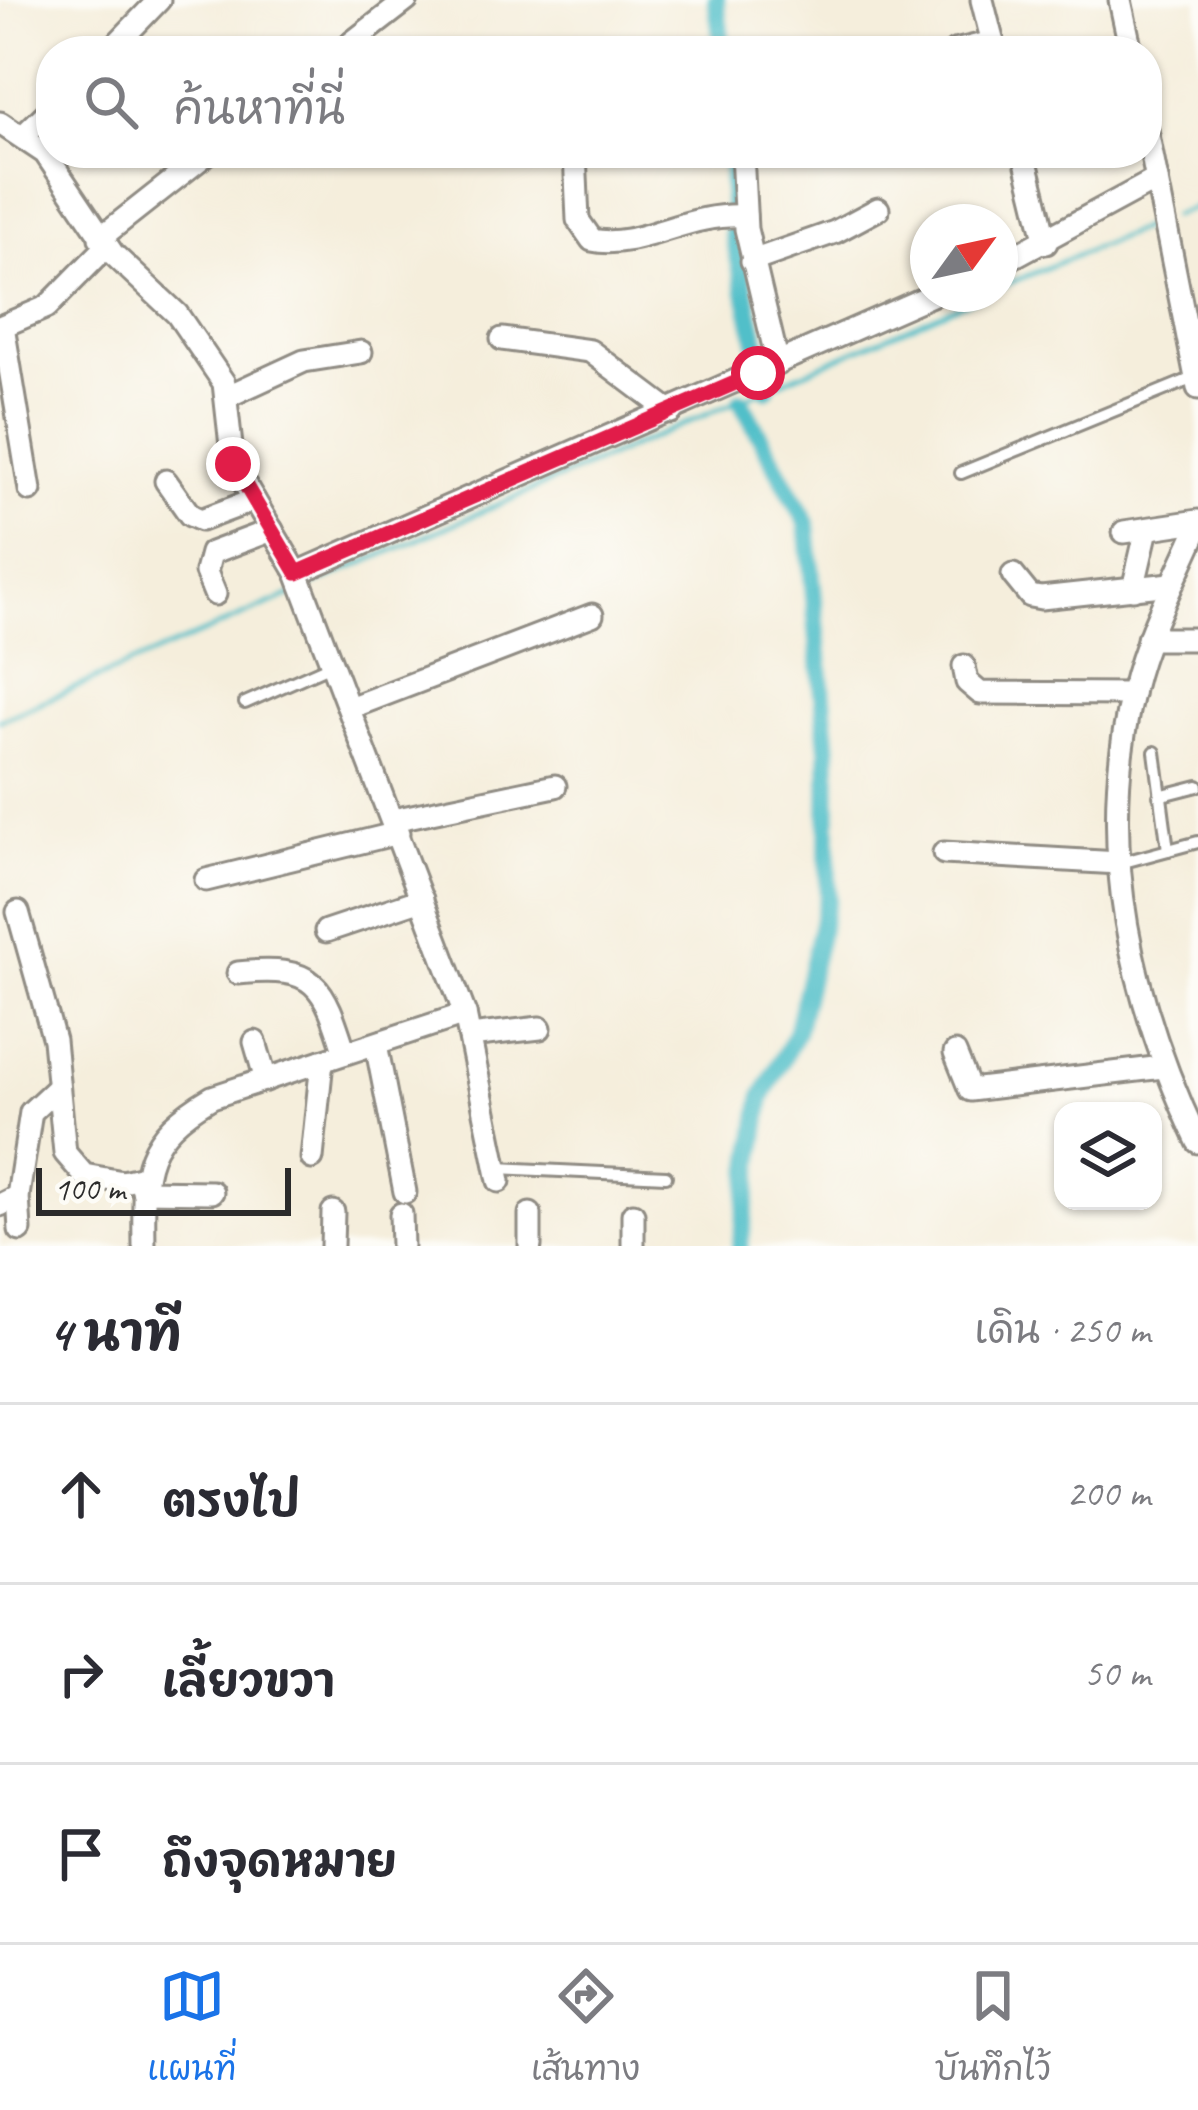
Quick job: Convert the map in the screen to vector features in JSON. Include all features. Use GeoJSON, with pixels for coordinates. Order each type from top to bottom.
{"type":"FeatureCollection","features":[{"type":"Feature","properties":{"kind":"street"},"geometry":{"type":"LineString","coordinates":[[124,36],[159,0]]}},
{"type":"Feature","properties":{"kind":"street"},"geometry":{"type":"LineString","coordinates":[[360,36],[406,0]]}},
{"type":"Feature","properties":{"kind":"street"},"geometry":{"type":"LineString","coordinates":[[982,0],[991,36]]}},
{"type":"Feature","properties":{"kind":"street"},"geometry":{"type":"LineString","coordinates":[[1120,0],[1128,36]]}},
{"type":"Feature","properties":{"kind":"street"},"geometry":{"type":"LineString","coordinates":[[0,123],[36,146]]}},
{"type":"Feature","properties":{"kind":"street"},"geometry":{"type":"LineString","coordinates":[[24,135],[36,123]]}},
{"type":"Feature","properties":{"kind":"street"},"geometry":{"type":"LineString","coordinates":[[54,168],[103,242],[177,314],[209,355],[226,397],[229,449],[301,583],[352,707],[468,1025],[498,1174]]}},
{"type":"Feature","properties":{"kind":"street"},"geometry":{"type":"LineString","coordinates":[[30,490],[2,326],[46,307],[103,242],[190,168]]}},
{"type":"Feature","properties":{"kind":"street"},"geometry":{"type":"LineString","coordinates":[[576,168],[578,220],[592,240],[625,242],[698,216],[737,215]]}},
{"type":"Feature","properties":{"kind":"street"},"geometry":{"type":"LineString","coordinates":[[741,168],[737,215],[752,261],[769,368]]}},
{"type":"Feature","properties":{"kind":"street"},"geometry":{"type":"LineString","coordinates":[[1028,168],[1046,243]]}},
{"type":"Feature","properties":{"kind":"street"},"geometry":{"type":"LineString","coordinates":[[1155,168],[1167,230],[1188,275],[1197,382]]}},
{"type":"Feature","properties":{"kind":"street"},"geometry":{"type":"LineString","coordinates":[[1018,256],[1159,186]]}},
{"type":"Feature","properties":{"kind":"street"},"geometry":{"type":"LineString","coordinates":[[752,261],[836,232],[878,209]]}},
{"type":"Feature","properties":{"kind":"street"},"geometry":{"type":"LineString","coordinates":[[301,583],[910,305]]}},
{"type":"Feature","properties":{"kind":"street"},"geometry":{"type":"LineString","coordinates":[[502,339],[590,352],[671,412]]}},
{"type":"Feature","properties":{"kind":"street"},"geometry":{"type":"LineString","coordinates":[[226,397],[304,362],[361,352]]}},
{"type":"Feature","properties":{"kind":"street"},"geometry":{"type":"LineString","coordinates":[[166,481],[190,515],[201,520],[254,500]]}},
{"type":"Feature","properties":{"kind":"street"},"geometry":{"type":"LineString","coordinates":[[215,594],[206,572],[211,553],[272,530]]}},
{"type":"Feature","properties":{"kind":"street"},"geometry":{"type":"LineString","coordinates":[[1132,589],[1136,531],[1197,530],[1148,639],[1132,694],[1119,863],[1133,976],[1163,1067],[1198,1142]]}},
{"type":"Feature","properties":{"kind":"street"},"geometry":{"type":"LineString","coordinates":[[1013,575],[1030,596],[1041,598],[1171,584]]}},
{"type":"Feature","properties":{"kind":"street"},"geometry":{"type":"LineString","coordinates":[[352,707],[592,614]]}},
{"type":"Feature","properties":{"kind":"street"},"geometry":{"type":"LineString","coordinates":[[1148,639],[1198,639]]}},
{"type":"Feature","properties":{"kind":"street"},"geometry":{"type":"LineString","coordinates":[[964,666],[968,682],[980,693],[1132,694]]}},
{"type":"Feature","properties":{"kind":"street"},"geometry":{"type":"LineString","coordinates":[[206,880],[555,786]]}},
{"type":"Feature","properties":{"kind":"street"},"geometry":{"type":"LineString","coordinates":[[944,853],[1119,863]]}},
{"type":"Feature","properties":{"kind":"street"},"geometry":{"type":"LineString","coordinates":[[326,931],[422,899]]}},
{"type":"Feature","properties":{"kind":"street"},"geometry":{"type":"LineString","coordinates":[[18,912],[54,1040],[62,1134],[72,1166],[100,1180],[212,1192]]}},
{"type":"Feature","properties":{"kind":"street"},"geometry":{"type":"LineString","coordinates":[[238,973],[290,970],[316,983],[326,993],[345,1053]]}},
{"type":"Feature","properties":{"kind":"street"},"geometry":{"type":"LineString","coordinates":[[144,1246],[143,1184],[163,1132],[187,1112],[376,1044],[468,1025],[540,1028]]}},
{"type":"Feature","properties":{"kind":"street"},"geometry":{"type":"LineString","coordinates":[[254,1042],[266,1080]]}},
{"type":"Feature","properties":{"kind":"street"},"geometry":{"type":"LineString","coordinates":[[376,1044],[403,1203],[402,1246]]}},
{"type":"Feature","properties":{"kind":"street"},"geometry":{"type":"LineString","coordinates":[[955,1052],[970,1090],[1163,1067]]}},
{"type":"Feature","properties":{"kind":"street"},"geometry":{"type":"LineString","coordinates":[[312,1158],[322,1061]]}},
{"type":"Feature","properties":{"kind":"street"},"geometry":{"type":"LineString","coordinates":[[20,1230],[9,1200],[31,1112],[58,1087]]}},
{"type":"Feature","properties":{"kind":"street"},"geometry":{"type":"LineString","coordinates":[[332,1246],[333,1212]]}},
{"type":"Feature","properties":{"kind":"street"},"geometry":{"type":"LineString","coordinates":[[530,1214],[530,1246]]}},
{"type":"Feature","properties":{"kind":"street"},"geometry":{"type":"LineString","coordinates":[[633,1214],[633,1246]]}},
{"type":"Feature","properties":{"kind":"lane"},"geometry":{"type":"LineString","coordinates":[[961,472],[1197,382]]}},
{"type":"Feature","properties":{"kind":"lane"},"geometry":{"type":"LineString","coordinates":[[245,703],[334,663]]}},
{"type":"Feature","properties":{"kind":"lane"},"geometry":{"type":"LineString","coordinates":[[1155,752],[1168,850]]}},
{"type":"Feature","properties":{"kind":"lane"},"geometry":{"type":"LineString","coordinates":[[1159,796],[1198,786]]}},
{"type":"Feature","properties":{"kind":"lane"},"geometry":{"type":"LineString","coordinates":[[1119,863],[1198,842]]}},
{"type":"Feature","properties":{"kind":"lane"},"geometry":{"type":"LineString","coordinates":[[498,1174],[667,1176]]}},
{"type":"Feature","properties":{"kind":"waterway"},"geometry":{"type":"LineString","coordinates":[[716,0],[721,36]]}},
{"type":"Feature","properties":{"kind":"waterway"},"geometry":{"type":"LineString","coordinates":[[731,168],[733,234],[767,389]]}},
{"type":"Feature","properties":{"kind":"waterway"},"geometry":{"type":"LineString","coordinates":[[1172,216],[1198,206]]}},
{"type":"Feature","properties":{"kind":"waterway"},"geometry":{"type":"LineString","coordinates":[[1018,280],[1155,223]]}},
{"type":"Feature","properties":{"kind":"waterway"},"geometry":{"type":"LineString","coordinates":[[308,587],[943,312]]}},
{"type":"Feature","properties":{"kind":"waterway"},"geometry":{"type":"LineString","coordinates":[[740,1246],[762,1098],[796,1033],[828,897],[828,750],[807,523],[741,401]]}},
{"type":"Feature","properties":{"kind":"waterway"},"geometry":{"type":"LineString","coordinates":[[0,720],[298,592]]}},
{"type":"Feature","properties":{"kind":"route"},"geometry":{"type":"LineString","coordinates":[[233,464],[297,573],[758,373]]}}]}
